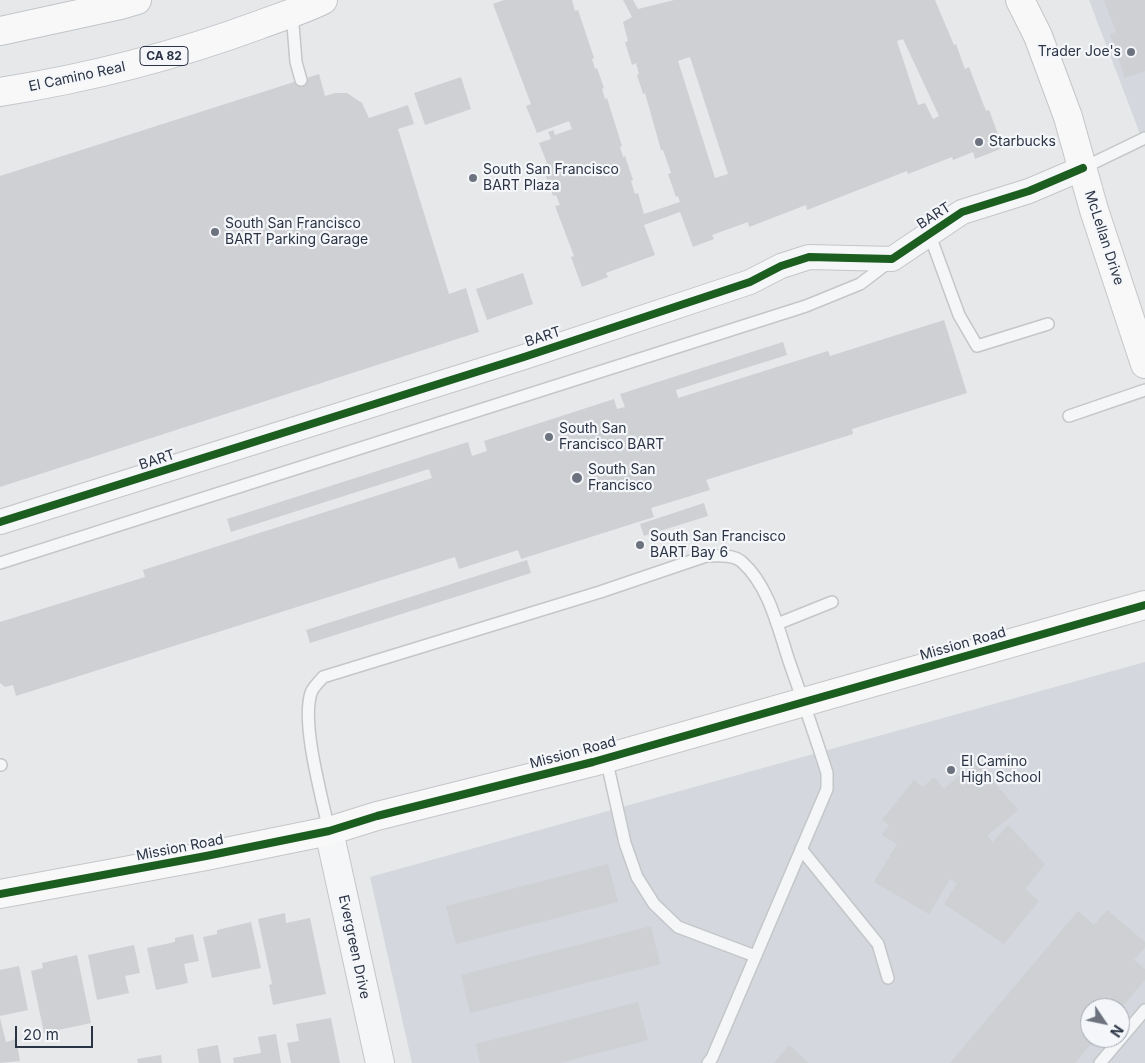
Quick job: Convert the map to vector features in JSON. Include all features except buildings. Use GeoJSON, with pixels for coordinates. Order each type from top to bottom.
{"type":"FeatureCollection","features":[{"type":"Feature","properties":{"kind":"main road"},"geometry":{"type":"LineString","coordinates":[[0,31],[137,0]]}},
{"type":"Feature","properties":{"kind":"main road","name":"El Camino Real"},"geometry":{"type":"LineString","coordinates":[[0,92],[46,85],[135,65],[230,35],[323,0]]}},
{"type":"Feature","properties":{"kind":"main road","name":"McLellan Drive"},"geometry":{"type":"LineString","coordinates":[[1020,0],[1038,36],[1068,117],[1094,210],[1145,364]]}},
{"type":"Feature","properties":{"kind":"main road","name":"Mission Road"},"geometry":{"type":"LineString","coordinates":[[0,894],[329,831],[377,816],[606,758],[1145,606]]}},
{"type":"Feature","properties":{"kind":"street","name":"BART"},"geometry":{"type":"LineString","coordinates":[[0,522],[514,360],[750,282],[781,266],[809,257],[892,259],[962,212],[1029,191],[1082,168]]}},
{"type":"Feature","properties":{"kind":"street","name":"Evergreen Drive"},"geometry":{"type":"LineString","coordinates":[[329,831],[380,1063]]}},
{"type":"Feature","properties":{"kind":"lane"},"geometry":{"type":"LineString","coordinates":[[292,12],[296,62],[301,80]]}},
{"type":"Feature","properties":{"kind":"lane"},"geometry":{"type":"LineString","coordinates":[[1082,168],[1145,138]]}},
{"type":"Feature","properties":{"kind":"lane"},"geometry":{"type":"LineString","coordinates":[[929,233],[959,315],[977,346],[1048,324]]}},
{"type":"Feature","properties":{"kind":"lane"},"geometry":{"type":"LineString","coordinates":[[0,563],[806,306],[860,284],[892,259]]}},
{"type":"Feature","properties":{"kind":"lane"},"geometry":{"type":"LineString","coordinates":[[1069,416],[1145,390]]}},
{"type":"Feature","properties":{"kind":"lane"},"geometry":{"type":"LineString","coordinates":[[329,831],[308,729],[308,711],[312,692],[323,677],[600,592],[706,556],[724,555],[741,561],[765,593],[777,624],[827,773],[827,789],[712,1058],[708,1063]]}},
{"type":"Feature","properties":{"kind":"lane"},"geometry":{"type":"LineString","coordinates":[[777,624],[832,602]]}},
{"type":"Feature","properties":{"kind":"lane"},"geometry":{"type":"LineString","coordinates":[[606,758],[625,843],[637,877],[654,904],[678,926],[755,956]]}},
{"type":"Feature","properties":{"kind":"lane"},"geometry":{"type":"LineString","coordinates":[[801,849],[878,944],[888,978]]}},
{"type":"Feature","properties":{"kind":"lane"},"geometry":{"type":"LineString","coordinates":[[1100,1063],[1145,1010]]}},
{"type":"Feature","properties":{"kind":"shaded area"},"geometry":{"type":"Polygon","coordinates":[[[1089,0],[1145,0],[1145,147],[1089,0]]]}},
{"type":"Feature","properties":{"kind":"shaded area","name":"El Camino High School"},"geometry":{"type":"Polygon","coordinates":[[[1145,662],[1145,1063],[412,1063],[370,877],[1145,662]]]}},
{"type":"Feature","properties":{"kind":"cycle path"},"geometry":{"type":"LineString","coordinates":[[0,522],[524,357],[750,282],[781,266],[809,257],[892,259],[962,212],[1029,191],[1083,168]]}},
{"type":"Feature","properties":{"kind":"cycle path"},"geometry":{"type":"LineString","coordinates":[[0,894],[329,831],[377,816],[593,762],[1145,605]]}},
{"type":"Feature","properties":{"kind":"place","name":"Trader Joe's"},"geometry":{"type":"Point","coordinates":[1131,52]}},
{"type":"Feature","properties":{"kind":"place","name":"Starbucks"},"geometry":{"type":"Point","coordinates":[979,142]}},
{"type":"Feature","properties":{"kind":"place","name":"South San Francisco BART Plaza"},"geometry":{"type":"Point","coordinates":[473,178]}},
{"type":"Feature","properties":{"kind":"place","name":"South San Francisco BART Parking Garage"},"geometry":{"type":"Point","coordinates":[215,232]}},
{"type":"Feature","properties":{"kind":"place","name":"South San Francisco BART"},"geometry":{"type":"Point","coordinates":[549,437]}},
{"type":"Feature","properties":{"kind":"place","name":"South San Francisco"},"geometry":{"type":"Point","coordinates":[577,478]}},
{"type":"Feature","properties":{"kind":"place","name":"South San Francisco BART Bay 6"},"geometry":{"type":"Point","coordinates":[640,545]}},
{"type":"Feature","properties":{"kind":"place","name":"El Camino High School"},"geometry":{"type":"Point","coordinates":[951,770]}}]}
